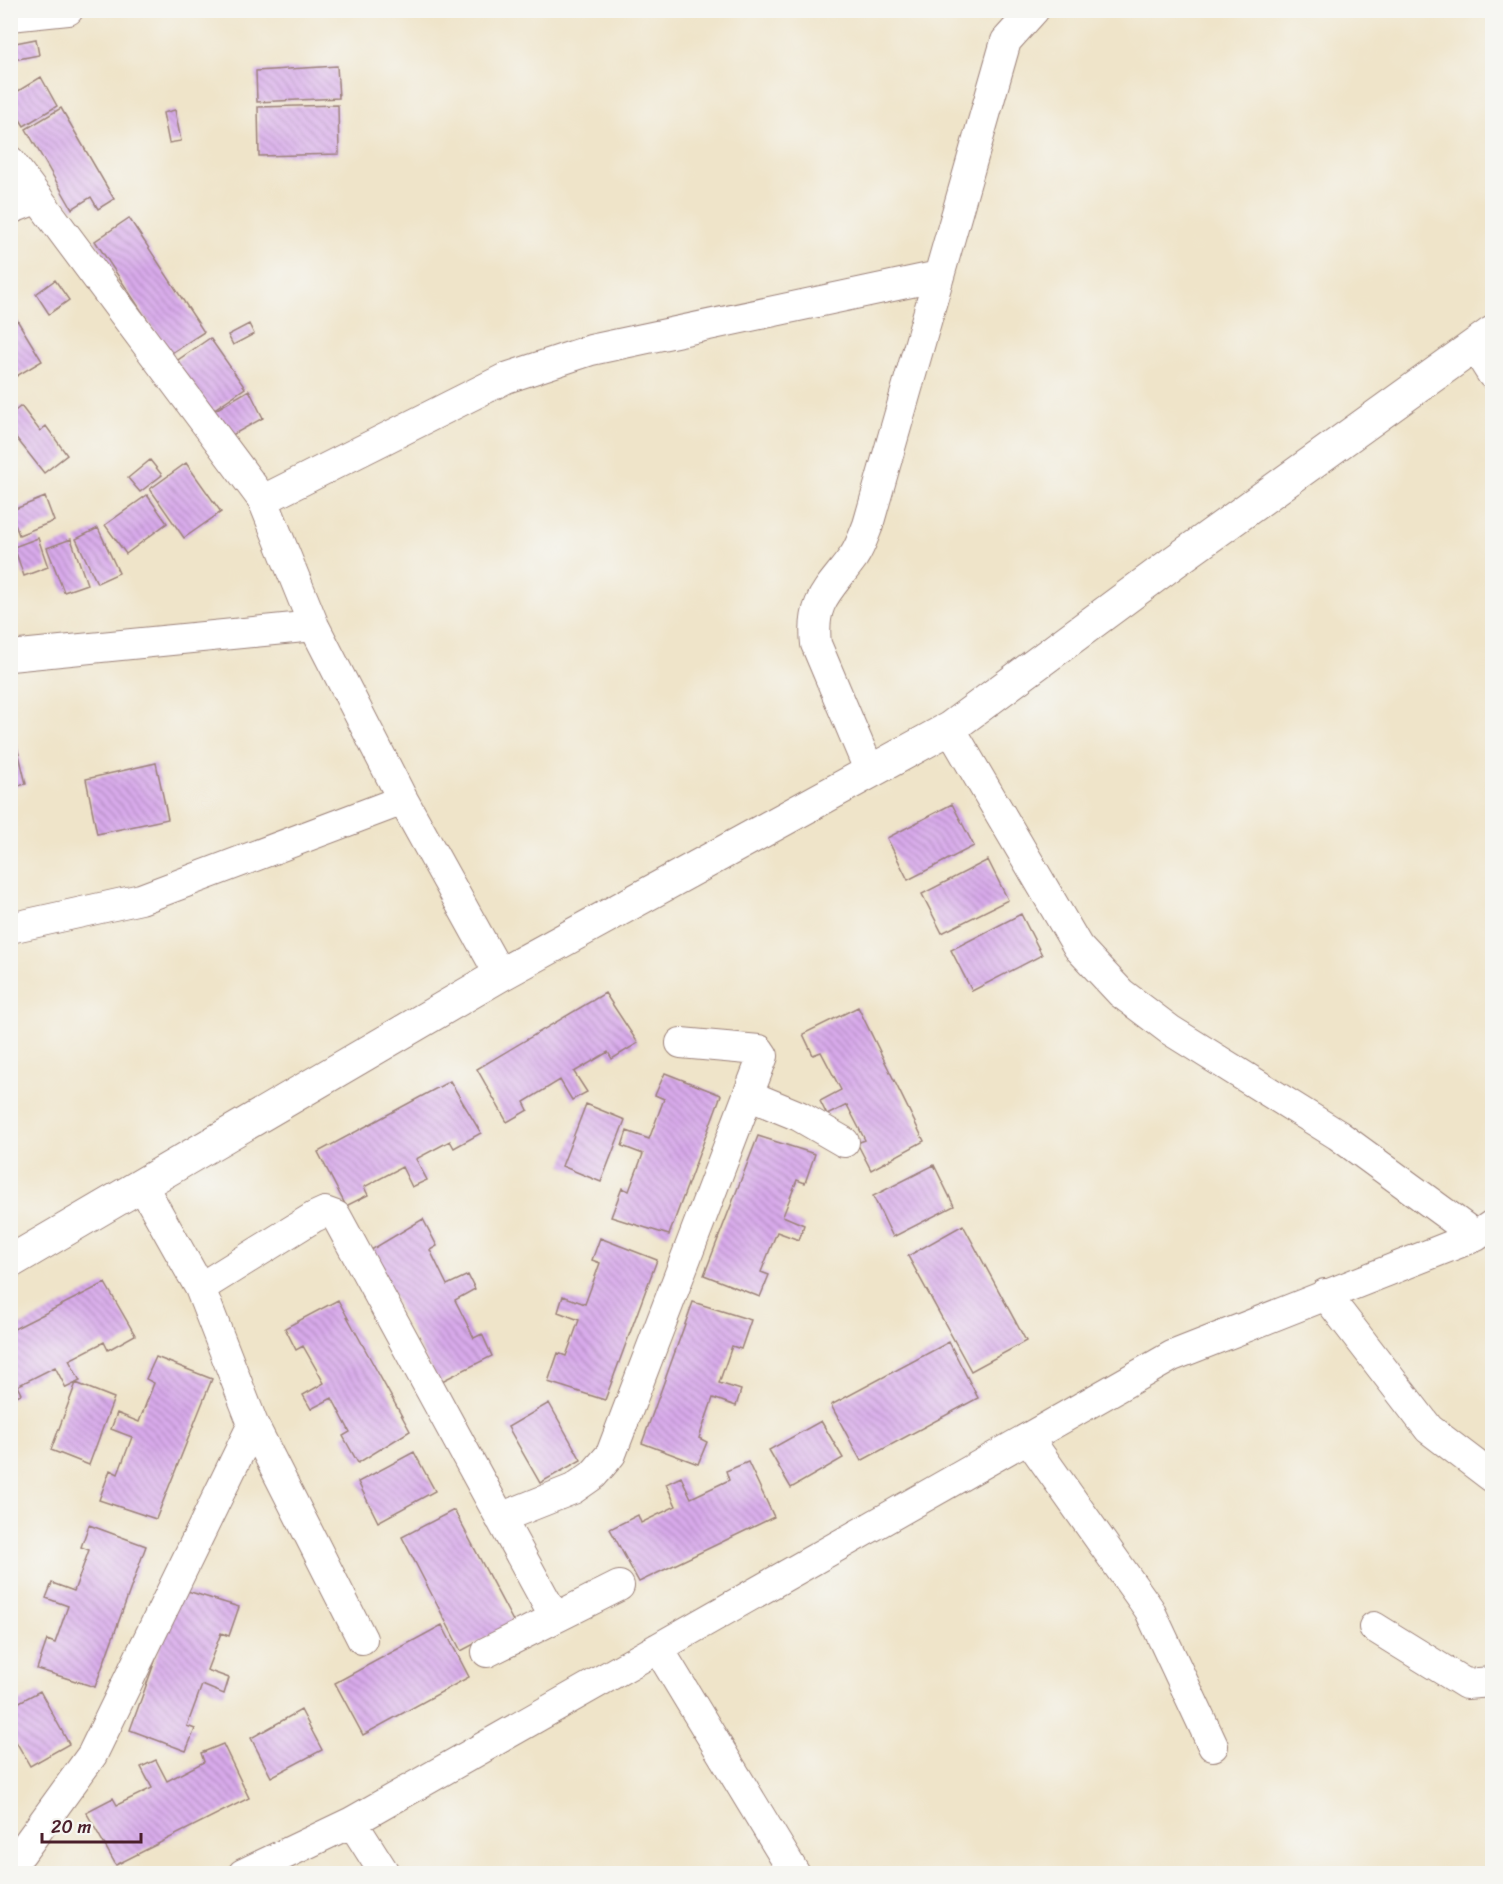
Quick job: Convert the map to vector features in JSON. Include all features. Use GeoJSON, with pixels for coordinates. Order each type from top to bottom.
{"type":"FeatureCollection","features":[{"type":"Feature","properties":{"kind":"street"},"geometry":{"type":"LineString","coordinates":[[10,16],[68,10]]}},
{"type":"Feature","properties":{"kind":"street"},"geometry":{"type":"LineString","coordinates":[[870,772],[816,644],[814,624],[819,604],[856,553],[868,525],[1006,41],[1003,10]]}},
{"type":"Feature","properties":{"kind":"street"},"geometry":{"type":"LineString","coordinates":[[1006,41],[1034,10]]}},
{"type":"Feature","properties":{"kind":"street"},"geometry":{"type":"LineString","coordinates":[[10,161],[263,500],[314,626],[403,800],[500,975]]}},
{"type":"Feature","properties":{"kind":"street"},"geometry":{"type":"LineString","coordinates":[[10,209],[38,198]]}},
{"type":"Feature","properties":{"kind":"street"},"geometry":{"type":"LineString","coordinates":[[263,500],[506,378],[591,350],[939,276]]}},
{"type":"Feature","properties":{"kind":"street"},"geometry":{"type":"LineString","coordinates":[[10,1262],[500,975],[950,728],[1174,562],[1484,340],[1492,374]]}},
{"type":"Feature","properties":{"kind":"street"},"geometry":{"type":"LineString","coordinates":[[10,656],[314,626]]}},
{"type":"Feature","properties":{"kind":"street"},"geometry":{"type":"LineString","coordinates":[[950,728],[1078,947],[1121,993],[1170,1030],[1484,1230]]}},
{"type":"Feature","properties":{"kind":"street"},"geometry":{"type":"LineString","coordinates":[[10,928],[141,898],[403,800]]}},
{"type":"Feature","properties":{"kind":"street"},"geometry":{"type":"LineString","coordinates":[[500,1518],[573,1489],[593,1475],[610,1454],[763,1056],[759,1050],[681,1043]]}},
{"type":"Feature","properties":{"kind":"street"},"geometry":{"type":"LineString","coordinates":[[748,1095],[799,1116],[844,1142]]}},
{"type":"Feature","properties":{"kind":"street"},"geometry":{"type":"LineString","coordinates":[[142,1185],[200,1288],[253,1424],[362,1639]]}},
{"type":"Feature","properties":{"kind":"street"},"geometry":{"type":"LineString","coordinates":[[200,1288],[314,1217],[325,1212],[336,1216],[555,1618]]}},
{"type":"Feature","properties":{"kind":"street"},"geometry":{"type":"LineString","coordinates":[[243,1874],[352,1822],[1172,1356],[1484,1230]]}},
{"type":"Feature","properties":{"kind":"street"},"geometry":{"type":"LineString","coordinates":[[1325,1294],[1429,1429],[1492,1477]]}},
{"type":"Feature","properties":{"kind":"street"},"geometry":{"type":"LineString","coordinates":[[21,1853],[93,1755],[253,1424]]}},
{"type":"Feature","properties":{"kind":"street"},"geometry":{"type":"LineString","coordinates":[[1028,1438],[1149,1609],[1213,1746]]}},
{"type":"Feature","properties":{"kind":"street"},"geometry":{"type":"LineString","coordinates":[[487,1652],[619,1586]]}},
{"type":"Feature","properties":{"kind":"street"},"geometry":{"type":"LineString","coordinates":[[1374,1627],[1466,1684],[1492,1682]]}},
{"type":"Feature","properties":{"kind":"street"},"geometry":{"type":"LineString","coordinates":[[658,1648],[795,1874]]}},
{"type":"Feature","properties":{"kind":"street"},"geometry":{"type":"LineString","coordinates":[[352,1822],[385,1874]]}},
{"type":"Feature","properties":{"kind":"building"},"geometry":{"type":"Polygon","coordinates":[[[36,39],[39,55],[13,60],[10,44],[36,39]]]}},
{"type":"Feature","properties":{"kind":"building"},"geometry":{"type":"Polygon","coordinates":[[[337,66],[339,98],[257,102],[256,71],[337,66]]]}},
{"type":"Feature","properties":{"kind":"building"},"geometry":{"type":"Polygon","coordinates":[[[41,77],[57,106],[24,126],[10,104],[10,96],[41,77]]]}},
{"type":"Feature","properties":{"kind":"building"},"geometry":{"type":"Polygon","coordinates":[[[338,105],[339,154],[259,156],[258,107],[338,105]]]}},
{"type":"Feature","properties":{"kind":"building"},"geometry":{"type":"Polygon","coordinates":[[[61,108],[114,199],[98,209],[91,197],[72,209],[26,129],[61,108]]]}},
{"type":"Feature","properties":{"kind":"building"},"geometry":{"type":"Polygon","coordinates":[[[175,110],[181,141],[169,143],[163,113],[175,110]]]}},
{"type":"Feature","properties":{"kind":"building"},"geometry":{"type":"Polygon","coordinates":[[[129,218],[204,332],[170,354],[95,241],[129,218]]]}},
{"type":"Feature","properties":{"kind":"building"},"geometry":{"type":"Polygon","coordinates":[[[55,280],[69,300],[49,314],[36,294],[55,280]]]}},
{"type":"Feature","properties":{"kind":"building"},"geometry":{"type":"Polygon","coordinates":[[[17,320],[42,361],[10,380],[10,324],[17,320]]]}},
{"type":"Feature","properties":{"kind":"building"},"geometry":{"type":"Polygon","coordinates":[[[249,324],[254,334],[233,345],[228,335],[249,324]]]}},
{"type":"Feature","properties":{"kind":"building"},"geometry":{"type":"Polygon","coordinates":[[[210,338],[245,388],[210,412],[175,362],[210,338]]]}},
{"type":"Feature","properties":{"kind":"building"},"geometry":{"type":"Polygon","coordinates":[[[249,390],[263,418],[227,438],[212,412],[249,390]]]}},
{"type":"Feature","properties":{"kind":"building"},"geometry":{"type":"Polygon","coordinates":[[[21,406],[40,431],[46,426],[67,455],[44,473],[10,430],[10,415],[21,406]]]}},
{"type":"Feature","properties":{"kind":"building"},"geometry":{"type":"Polygon","coordinates":[[[150,460],[162,475],[140,492],[128,478],[150,460]]]}},
{"type":"Feature","properties":{"kind":"building"},"geometry":{"type":"Polygon","coordinates":[[[186,463],[221,512],[184,538],[150,489],[186,463]]]}},
{"type":"Feature","properties":{"kind":"building"},"geometry":{"type":"Polygon","coordinates":[[[147,495],[167,523],[126,554],[105,525],[147,495]]]}},
{"type":"Feature","properties":{"kind":"building"},"geometry":{"type":"Polygon","coordinates":[[[45,497],[54,521],[19,535],[10,511],[45,497]]]}},
{"type":"Feature","properties":{"kind":"building"},"geometry":{"type":"Polygon","coordinates":[[[98,528],[119,573],[97,583],[76,539],[98,528]]]}},
{"type":"Feature","properties":{"kind":"building"},"geometry":{"type":"Polygon","coordinates":[[[38,538],[48,567],[24,576],[14,547],[38,538]]]}},
{"type":"Feature","properties":{"kind":"building"},"geometry":{"type":"Polygon","coordinates":[[[71,539],[87,584],[64,592],[47,548],[71,539]]]}},
{"type":"Feature","properties":{"kind":"building"},"geometry":{"type":"Polygon","coordinates":[[[15,738],[26,784],[10,788],[10,739],[15,738]]]}},
{"type":"Feature","properties":{"kind":"building"},"geometry":{"type":"Polygon","coordinates":[[[156,763],[168,819],[97,834],[86,779],[156,763]]]}},
{"type":"Feature","properties":{"kind":"building"},"geometry":{"type":"Polygon","coordinates":[[[952,804],[974,846],[908,880],[887,838],[952,804]]]}},
{"type":"Feature","properties":{"kind":"building"},"geometry":{"type":"Polygon","coordinates":[[[988,860],[1008,900],[942,933],[922,894],[988,860]]]}},
{"type":"Feature","properties":{"kind":"building"},"geometry":{"type":"Polygon","coordinates":[[[1021,914],[1042,955],[972,991],[951,950],[1021,914]]]}},
{"type":"Feature","properties":{"kind":"building"},"geometry":{"type":"Polygon","coordinates":[[[605,993],[638,1043],[612,1059],[608,1052],[574,1072],[587,1092],[572,1100],[560,1080],[524,1102],[528,1110],[507,1122],[477,1069],[605,993]]]}},
{"type":"Feature","properties":{"kind":"building"},"geometry":{"type":"Polygon","coordinates":[[[858,1007],[924,1141],[871,1170],[857,1143],[865,1140],[847,1105],[827,1115],[820,1101],[841,1090],[821,1052],[813,1055],[803,1034],[858,1007]]]}},
{"type":"Feature","properties":{"kind":"building"},"geometry":{"type":"Polygon","coordinates":[[[665,1073],[721,1095],[669,1235],[611,1217],[622,1188],[629,1191],[643,1154],[622,1146],[627,1131],[649,1139],[664,1099],[655,1095],[665,1073]]]}},
{"type":"Feature","properties":{"kind":"building"},"geometry":{"type":"Polygon","coordinates":[[[450,1081],[481,1133],[454,1148],[450,1141],[416,1159],[427,1180],[412,1187],[402,1167],[364,1187],[368,1195],[346,1206],[318,1152],[450,1081]]]}},
{"type":"Feature","properties":{"kind":"building"},"geometry":{"type":"Polygon","coordinates":[[[586,1104],[625,1120],[601,1182],[562,1166],[586,1104]]]}},
{"type":"Feature","properties":{"kind":"building"},"geometry":{"type":"Polygon","coordinates":[[[758,1136],[815,1154],[805,1183],[797,1180],[783,1216],[804,1225],[799,1240],[777,1232],[761,1272],[769,1275],[760,1297],[704,1275],[758,1136]]]}},
{"type":"Feature","properties":{"kind":"building"},"geometry":{"type":"Polygon","coordinates":[[[934,1165],[954,1206],[893,1237],[873,1196],[934,1165]]]}},
{"type":"Feature","properties":{"kind":"building"},"geometry":{"type":"Polygon","coordinates":[[[423,1219],[437,1246],[430,1250],[447,1285],[468,1275],[475,1289],[455,1300],[474,1338],[482,1334],[492,1356],[438,1383],[371,1250],[423,1219]]]}},
{"type":"Feature","properties":{"kind":"building"},"geometry":{"type":"Polygon","coordinates":[[[963,1225],[1026,1341],[971,1371],[908,1256],[963,1225]]]}},
{"type":"Feature","properties":{"kind":"building"},"geometry":{"type":"Polygon","coordinates":[[[600,1238],[657,1260],[605,1400],[548,1382],[558,1353],[566,1356],[579,1320],[558,1312],[563,1296],[585,1304],[600,1263],[592,1260],[600,1238]]]}},
{"type":"Feature","properties":{"kind":"building"},"geometry":{"type":"Polygon","coordinates":[[[105,1283],[135,1335],[108,1350],[104,1342],[69,1360],[80,1381],[66,1388],[55,1367],[17,1386],[21,1394],[10,1399],[10,1331],[105,1283]]]}},
{"type":"Feature","properties":{"kind":"building"},"geometry":{"type":"Polygon","coordinates":[[[338,1300],[410,1431],[358,1463],[343,1436],[350,1432],[332,1398],[311,1409],[303,1395],[324,1383],[303,1346],[296,1350],[285,1328],[338,1300]]]}},
{"type":"Feature","properties":{"kind":"building"},"geometry":{"type":"Polygon","coordinates":[[[693,1302],[751,1320],[741,1349],[732,1346],[719,1383],[741,1390],[736,1406],[713,1398],[699,1438],[707,1442],[698,1464],[642,1443],[693,1302]]]}},
{"type":"Feature","properties":{"kind":"building"},"geometry":{"type":"Polygon","coordinates":[[[949,1342],[978,1398],[861,1461],[831,1405],[949,1342]]]}},
{"type":"Feature","properties":{"kind":"building"},"geometry":{"type":"Polygon","coordinates":[[[156,1357],[212,1379],[156,1519],[99,1500],[110,1470],[118,1474],[132,1437],[111,1429],[117,1413],[139,1422],[154,1383],[146,1379],[156,1357]]]}},
{"type":"Feature","properties":{"kind":"building"},"geometry":{"type":"Polygon","coordinates":[[[76,1383],[114,1398],[89,1465],[51,1450],[76,1383]]]}},
{"type":"Feature","properties":{"kind":"building"},"geometry":{"type":"Polygon","coordinates":[[[549,1403],[581,1460],[540,1483],[508,1427],[549,1403]]]}},
{"type":"Feature","properties":{"kind":"building"},"geometry":{"type":"Polygon","coordinates":[[[821,1421],[843,1458],[791,1488],[769,1450],[821,1421]]]}},
{"type":"Feature","properties":{"kind":"building"},"geometry":{"type":"Polygon","coordinates":[[[414,1452],[435,1491],[378,1522],[358,1482],[414,1452]]]}},
{"type":"Feature","properties":{"kind":"building"},"geometry":{"type":"Polygon","coordinates":[[[748,1462],[774,1517],[639,1582],[610,1529],[638,1515],[641,1523],[676,1506],[666,1484],[681,1477],[691,1498],[729,1480],[726,1471],[748,1462]]]}},
{"type":"Feature","properties":{"kind":"building"},"geometry":{"type":"Polygon","coordinates":[[[454,1510],[514,1623],[461,1651],[402,1537],[454,1510]]]}},
{"type":"Feature","properties":{"kind":"building"},"geometry":{"type":"Polygon","coordinates":[[[89,1525],[146,1546],[95,1687],[37,1669],[47,1640],[55,1643],[68,1606],[46,1598],[52,1583],[74,1591],[89,1550],[81,1547],[89,1525]]]}},
{"type":"Feature","properties":{"kind":"building"},"geometry":{"type":"Polygon","coordinates":[[[181,1589],[239,1607],[229,1636],[221,1633],[207,1670],[229,1678],[224,1694],[202,1685],[187,1726],[195,1729],[186,1751],[130,1730],[181,1589]]]}},
{"type":"Feature","properties":{"kind":"building"},"geometry":{"type":"Polygon","coordinates":[[[442,1625],[469,1677],[363,1735],[335,1683],[442,1625]]]}},
{"type":"Feature","properties":{"kind":"building"},"geometry":{"type":"Polygon","coordinates":[[[40,1691],[69,1744],[30,1766],[10,1731],[10,1707],[40,1691]]]}},
{"type":"Feature","properties":{"kind":"building"},"geometry":{"type":"Polygon","coordinates":[[[301,1710],[322,1750],[271,1777],[251,1738],[301,1710]]]}},
{"type":"Feature","properties":{"kind":"building"},"geometry":{"type":"Polygon","coordinates":[[[223,1744],[249,1798],[116,1865],[86,1812],[113,1798],[117,1805],[152,1788],[141,1767],[156,1760],[167,1781],[204,1762],[201,1753],[223,1744]]]}}]}
